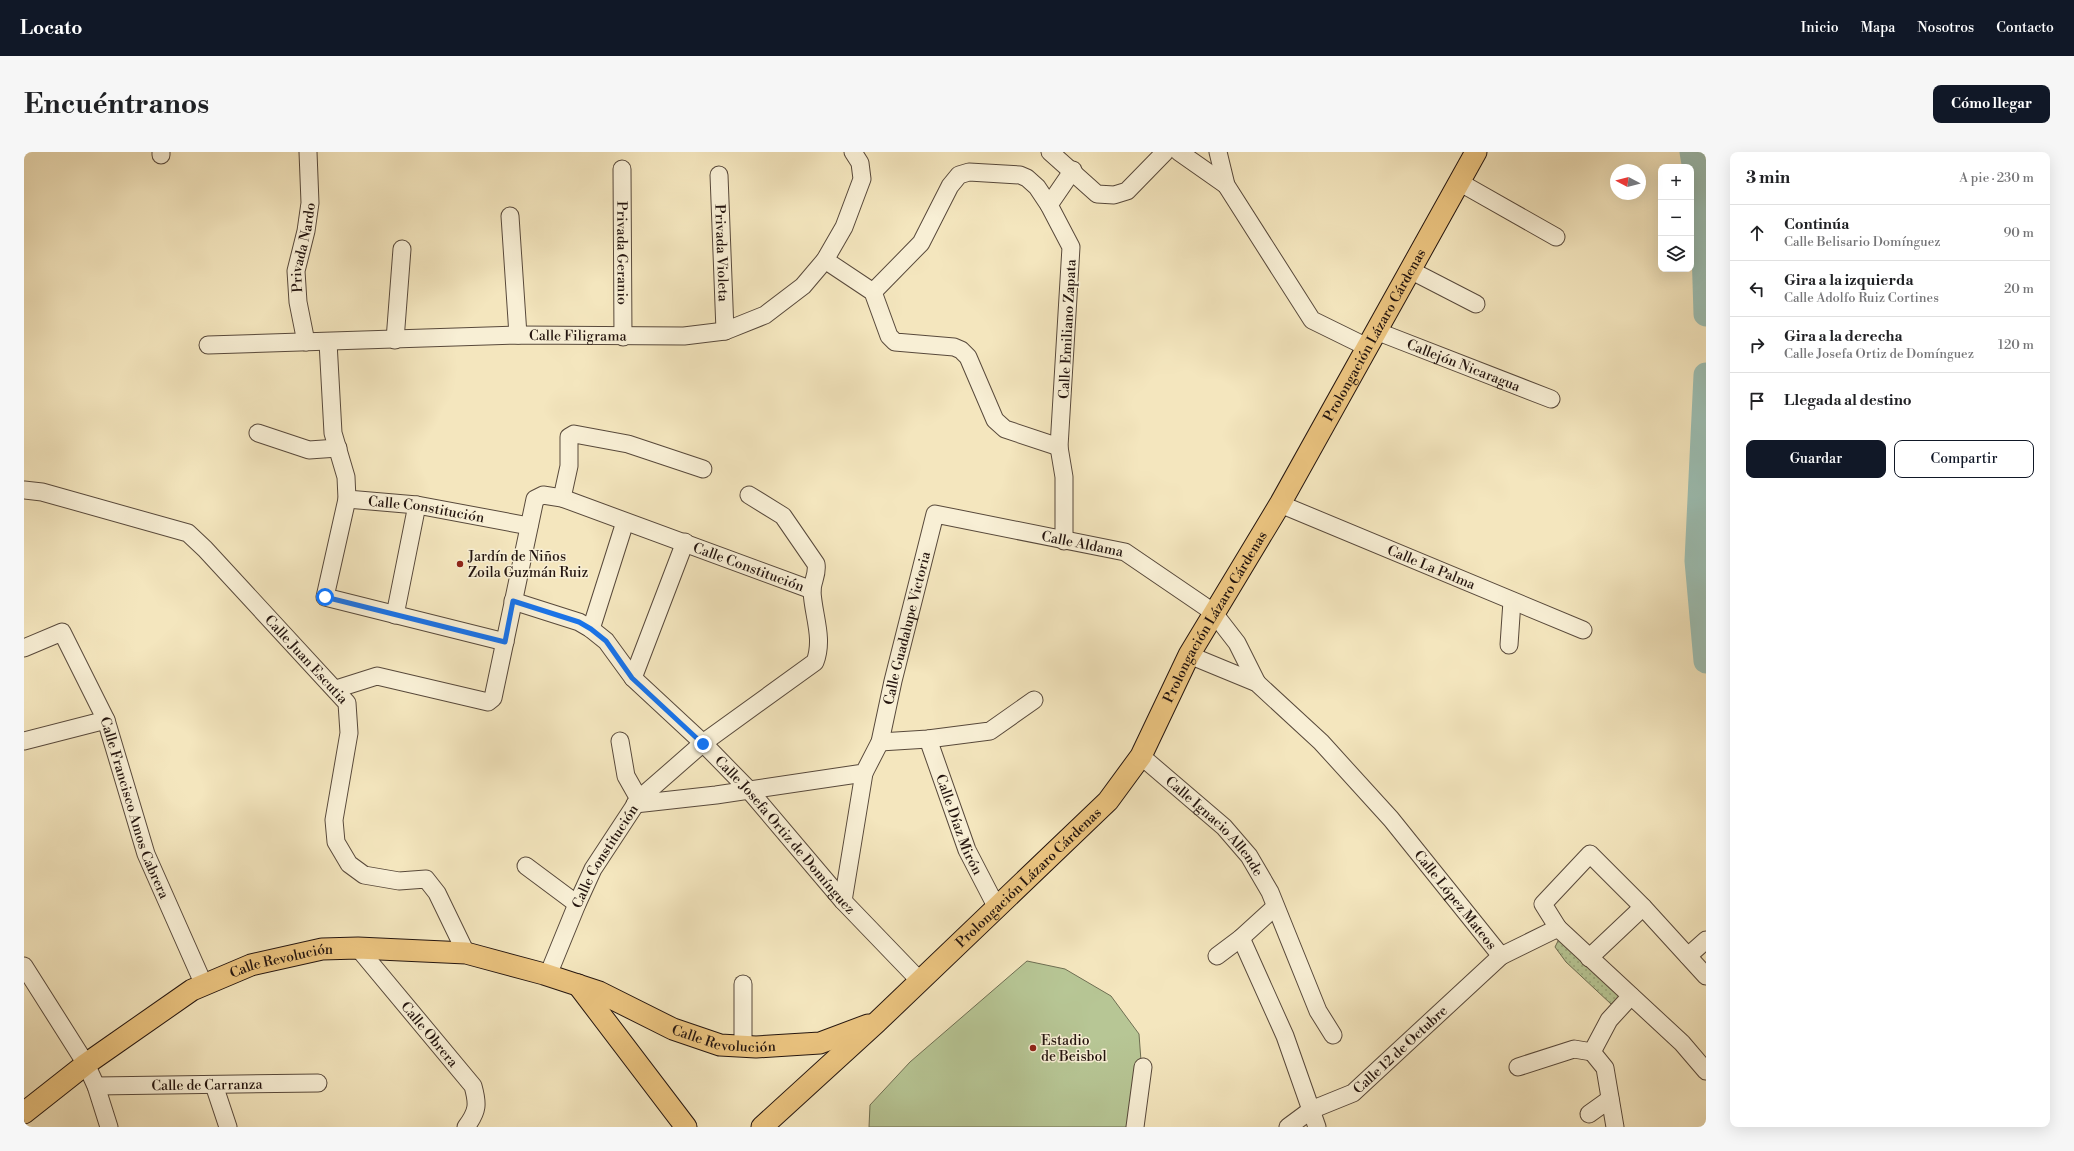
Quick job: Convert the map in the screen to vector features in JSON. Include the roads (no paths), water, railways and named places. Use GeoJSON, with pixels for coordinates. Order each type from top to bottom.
{"type":"FeatureCollection","features":[{"type":"Feature","properties":{"kind":"main road","name":"Prolongación Lázaro Cárdenas"},"geometry":{"type":"LineString","coordinates":[[762,1127],[877,1022],[1108,801],[1141,756],[1189,655],[1213,612],[1280,504],[1476,152]]}},
{"type":"Feature","properties":{"kind":"main road","name":"Calle Revolución"},"geometry":{"type":"LineString","coordinates":[[24,1113],[86,1064],[192,990],[251,965],[322,950],[358,948],[416,952],[466,953],[548,975],[599,992],[673,1029],[720,1045],[743,1046],[820,1043],[877,1022]]}},
{"type":"Feature","properties":{"kind":"main road"},"geometry":{"type":"LineString","coordinates":[[578,985],[686,1127]]}},
{"type":"Feature","properties":{"kind":"street","name":"Privada Nardo"},"geometry":{"type":"LineString","coordinates":[[306,342],[298,302],[296,271],[306,231],[310,203],[308,152]]}},
{"type":"Feature","properties":{"kind":"street","name":"Calle Filigrama"},"geometry":{"type":"LineString","coordinates":[[208,345],[518,335],[623,337],[684,336],[725,331],[765,315],[803,286],[825,260],[844,227],[862,179],[860,163],[853,152]]}},
{"type":"Feature","properties":{"kind":"street"},"geometry":{"type":"LineString","coordinates":[[1050,152],[1073,170],[1097,194],[1114,195],[1126,191],[1165,152]]}},
{"type":"Feature","properties":{"kind":"street"},"geometry":{"type":"LineString","coordinates":[[1179,152],[1226,185]]}},
{"type":"Feature","properties":{"kind":"street"},"geometry":{"type":"LineString","coordinates":[[1218,152],[1226,185]]}},
{"type":"Feature","properties":{"kind":"street","name":"Privada Geranio"},"geometry":{"type":"LineString","coordinates":[[622,169],[623,337]]}},
{"type":"Feature","properties":{"kind":"street"},"geometry":{"type":"LineString","coordinates":[[1049,204],[1073,170]]}},
{"type":"Feature","properties":{"kind":"street","name":"Calle Emiliano Zapata"},"geometry":{"type":"LineString","coordinates":[[873,292],[920,243],[950,186],[959,175],[969,172],[1020,175],[1037,187],[1049,204],[1071,247],[1059,447],[1064,477],[1064,541]]}},
{"type":"Feature","properties":{"kind":"street","name":"Privada Violeta"},"geometry":{"type":"LineString","coordinates":[[719,174],[725,331]]}},
{"type":"Feature","properties":{"kind":"street"},"geometry":{"type":"LineString","coordinates":[[1459,182],[1556,237]]}},
{"type":"Feature","properties":{"kind":"street","name":"Callejón Nicaragua"},"geometry":{"type":"LineString","coordinates":[[1226,185],[1312,320],[1552,399]]}},
{"type":"Feature","properties":{"kind":"street"},"geometry":{"type":"LineString","coordinates":[[510,216],[518,335]]}},
{"type":"Feature","properties":{"kind":"street"},"geometry":{"type":"LineString","coordinates":[[395,340],[402,249]]}},
{"type":"Feature","properties":{"kind":"street"},"geometry":{"type":"LineString","coordinates":[[825,260],[873,292],[889,336],[895,342],[954,347],[961,350],[968,357],[995,420],[1000,426],[1059,447]]}},
{"type":"Feature","properties":{"kind":"street"},"geometry":{"type":"LineString","coordinates":[[1410,270],[1476,304]]}},
{"type":"Feature","properties":{"kind":"street"},"geometry":{"type":"LineString","coordinates":[[328,342],[333,433],[346,477],[347,499],[325,597],[505,642]]}},
{"type":"Feature","properties":{"kind":"street"},"geometry":{"type":"LineString","coordinates":[[258,433],[309,450],[338,448]]}},
{"type":"Feature","properties":{"kind":"street"},"geometry":{"type":"LineString","coordinates":[[562,498],[569,466],[569,437],[574,434],[628,444],[703,469]]}},
{"type":"Feature","properties":{"kind":"street","name":"Calle Juan Escutia"},"geometry":{"type":"LineString","coordinates":[[24,490],[42,492],[188,533],[347,703],[349,733],[334,820],[336,842],[349,864],[364,875],[399,881],[426,879],[438,893],[466,953]]}},
{"type":"Feature","properties":{"kind":"street","name":"Calle Constitución"},"geometry":{"type":"LineString","coordinates":[[347,499],[417,505],[528,526],[535,499],[543,495],[562,498],[812,590],[820,643],[815,662],[703,744],[637,801],[593,869],[548,975]]}},
{"type":"Feature","properties":{"kind":"street"},"geometry":{"type":"LineString","coordinates":[[749,495],[783,516],[814,561],[817,570],[812,590]]}},
{"type":"Feature","properties":{"kind":"street","name":"Calle La Palma"},"geometry":{"type":"LineString","coordinates":[[1280,504],[1583,630]]}},
{"type":"Feature","properties":{"kind":"street"},"geometry":{"type":"LineString","coordinates":[[395,615],[417,505]]}},
{"type":"Feature","properties":{"kind":"street","name":"Calle Aldama"},"geometry":{"type":"LineString","coordinates":[[935,514],[1125,552],[1213,612]]}},
{"type":"Feature","properties":{"kind":"street","name":"Calle Guadalupe Victoria"},"geometry":{"type":"LineString","coordinates":[[864,773],[880,742],[892,681],[935,514]]}},
{"type":"Feature","properties":{"kind":"street"},"geometry":{"type":"LineString","coordinates":[[591,629],[602,598],[624,522]]}},
{"type":"Feature","properties":{"kind":"street"},"geometry":{"type":"LineString","coordinates":[[336,690],[377,676],[488,702],[493,698],[528,526]]}},
{"type":"Feature","properties":{"kind":"street"},"geometry":{"type":"LineString","coordinates":[[632,678],[685,542]]}},
{"type":"Feature","properties":{"kind":"street","name":"Calle Josefa Ortiz de Domínguez"},"geometry":{"type":"LineString","coordinates":[[513,601],[579,622],[606,641],[632,678],[703,744],[748,789],[843,901],[920,981]]}},
{"type":"Feature","properties":{"kind":"street"},"geometry":{"type":"LineString","coordinates":[[1509,645],[1512,601]]}},
{"type":"Feature","properties":{"kind":"street","name":"Calle López Mateos"},"geometry":{"type":"LineString","coordinates":[[1213,612],[1237,643],[1257,683]]}},
{"type":"Feature","properties":{"kind":"street","name":"Calle Francisco Amos Cabrera"},"geometry":{"type":"LineString","coordinates":[[24,648],[62,632],[106,720],[146,854],[204,985]]}},
{"type":"Feature","properties":{"kind":"street","name":"Calle López Mateos"},"geometry":{"type":"LineString","coordinates":[[1189,655],[1257,683],[1321,742],[1385,813],[1502,956],[1558,928]]}},
{"type":"Feature","properties":{"kind":"street"},"geometry":{"type":"LineString","coordinates":[[880,742],[928,739],[990,731],[1034,700]]}},
{"type":"Feature","properties":{"kind":"street"},"geometry":{"type":"LineString","coordinates":[[24,741],[106,720]]}},
{"type":"Feature","properties":{"kind":"street","name":"Calle Díaz Mirón"},"geometry":{"type":"LineString","coordinates":[[928,739],[967,850],[996,908]]}},
{"type":"Feature","properties":{"kind":"street"},"geometry":{"type":"LineString","coordinates":[[620,741],[626,776],[637,801],[716,795],[748,789],[864,773],[843,901]]}},
{"type":"Feature","properties":{"kind":"street","name":"Calle Ignacio Allende"},"geometry":{"type":"LineString","coordinates":[[1141,756],[1224,827],[1249,856],[1270,892],[1318,1011],[1333,1035]]}},
{"type":"Feature","properties":{"kind":"street"},"geometry":{"type":"LineString","coordinates":[[1706,976],[1643,907],[1590,854],[1543,904],[1558,928],[1682,1043],[1706,1071]]}},
{"type":"Feature","properties":{"kind":"street"},"geometry":{"type":"LineString","coordinates":[[526,866],[577,904]]}},
{"type":"Feature","properties":{"kind":"street"},"geometry":{"type":"LineString","coordinates":[[1216,956],[1241,938],[1276,907]]}},
{"type":"Feature","properties":{"kind":"street"},"geometry":{"type":"LineString","coordinates":[[1589,958],[1643,907]]}},
{"type":"Feature","properties":{"kind":"street"},"geometry":{"type":"LineString","coordinates":[[1241,938],[1286,1036],[1317,1127]]}},
{"type":"Feature","properties":{"kind":"street"},"geometry":{"type":"LineString","coordinates":[[1688,956],[1706,940]]}},
{"type":"Feature","properties":{"kind":"street","name":"Calle Obrera"},"geometry":{"type":"LineString","coordinates":[[358,948],[473,1086],[478,1104],[473,1119],[466,1127]]}},
{"type":"Feature","properties":{"kind":"street","name":"Calle 12 de Octubre"},"geometry":{"type":"LineString","coordinates":[[1288,1127],[1311,1110],[1353,1093],[1502,956]]}},
{"type":"Feature","properties":{"kind":"street"},"geometry":{"type":"LineString","coordinates":[[24,966],[86,1064],[96,1086],[109,1127]]}},
{"type":"Feature","properties":{"kind":"street"},"geometry":{"type":"LineString","coordinates":[[743,984],[743,1046]]}},
{"type":"Feature","properties":{"kind":"street"},"geometry":{"type":"LineString","coordinates":[[1592,1052],[1609,1020],[1631,996]]}},
{"type":"Feature","properties":{"kind":"street"},"geometry":{"type":"LineString","coordinates":[[1518,1067],[1574,1049],[1592,1052],[1605,1068],[1614,1127]]}},
{"type":"Feature","properties":{"kind":"street"},"geometry":{"type":"LineString","coordinates":[[1135,1127],[1143,1067]]}},
{"type":"Feature","properties":{"kind":"street","name":"Calle de Carranza"},"geometry":{"type":"LineString","coordinates":[[96,1086],[318,1083]]}},
{"type":"Feature","properties":{"kind":"street"},"geometry":{"type":"LineString","coordinates":[[214,1084],[228,1127]]}},
{"type":"Feature","properties":{"kind":"street"},"geometry":{"type":"LineString","coordinates":[[1589,1114],[1610,1099]]}},
{"type":"Feature","properties":{"kind":"waterway"},"geometry":{"type":"LineString","coordinates":[[1692,152],[1703,217],[1706,314]]}},
{"type":"Feature","properties":{"kind":"waterway"},"geometry":{"type":"LineString","coordinates":[[1706,375],[1697,561],[1706,661]]}},
{"type":"Feature","properties":{"kind":"place","name":"Jardín de Niños Zoila Guzmán Ruiz"},"geometry":{"type":"Point","coordinates":[460,564]}},
{"type":"Feature","properties":{"kind":"place","name":"Estadio de Beisbol"},"geometry":{"type":"Point","coordinates":[1033,1048]}}]}
